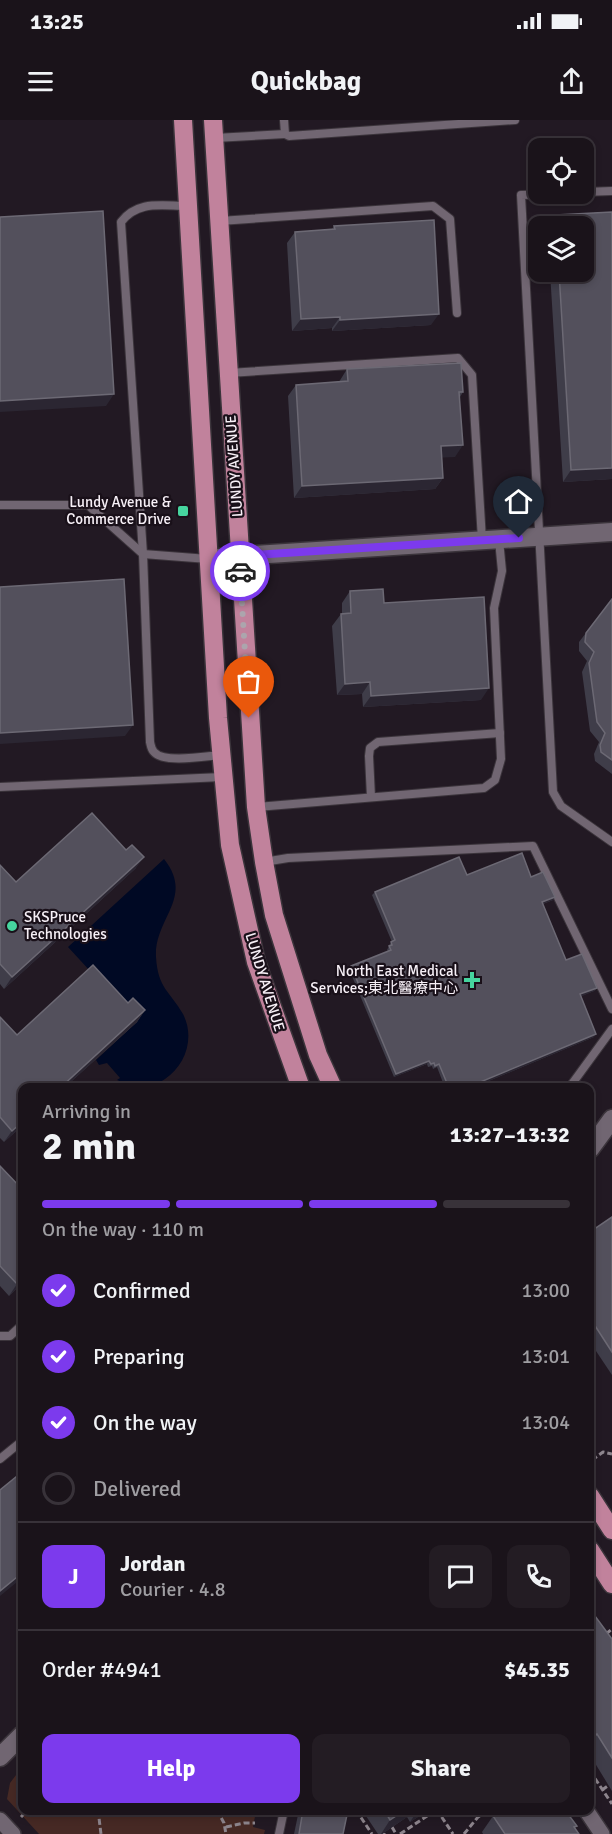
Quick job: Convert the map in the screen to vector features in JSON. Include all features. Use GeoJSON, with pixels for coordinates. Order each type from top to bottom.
{"type":"FeatureCollection","features":[{"type":"Feature","properties":{"kind":"main road","name":"LUNDY AVENUE"},"geometry":{"type":"LineString","coordinates":[[183,120],[222,777],[230,845],[256,962],[295,1083]]}},
{"type":"Feature","properties":{"kind":"main road","name":"LUNDY AVENUE"},"geometry":{"type":"LineString","coordinates":[[214,129],[256,807],[274,915],[318,1055],[331,1083]]}},
{"type":"Feature","properties":{"kind":"main road"},"geometry":{"type":"LineString","coordinates":[[186,179],[216,177]]}},
{"type":"Feature","properties":{"kind":"main road"},"geometry":{"type":"LineString","coordinates":[[594,1502],[612,1530]]}},
{"type":"Feature","properties":{"kind":"main road"},"geometry":{"type":"LineString","coordinates":[[594,1556],[612,1584]]}},
{"type":"Feature","properties":{"kind":"street"},"geometry":{"type":"LineString","coordinates":[[210,559],[612,532]]}},
{"type":"Feature","properties":{"kind":"street"},"geometry":{"type":"LineString","coordinates":[[594,1144],[612,1119]]}},
{"type":"Feature","properties":{"kind":"street"},"geometry":{"type":"LineString","coordinates":[[0,1757],[18,1739]]}},
{"type":"Feature","properties":{"kind":"street"},"geometry":{"type":"LineString","coordinates":[[589,1815],[602,1834]]}},
{"type":"Feature","properties":{"kind":"street"},"geometry":{"type":"LineString","coordinates":[[0,1820],[13,1834]]}},
{"type":"Feature","properties":{"kind":"lane"},"geometry":{"type":"LineString","coordinates":[[284,120],[285,134]]}},
{"type":"Feature","properties":{"kind":"lane"},"geometry":{"type":"LineString","coordinates":[[214,129],[289,136],[513,120]]}},
{"type":"Feature","properties":{"kind":"lane"},"geometry":{"type":"LineString","coordinates":[[594,192],[612,191]]}},
{"type":"Feature","properties":{"kind":"lane"},"geometry":{"type":"LineString","coordinates":[[528,195],[520,195],[553,792],[561,806],[612,842]]}},
{"type":"Feature","properties":{"kind":"lane"},"geometry":{"type":"LineString","coordinates":[[188,206],[146,206],[129,212],[120,222],[143,554],[150,742],[154,752],[162,757],[222,755]]}},
{"type":"Feature","properties":{"kind":"lane"},"geometry":{"type":"LineString","coordinates":[[219,221],[433,206],[450,219],[457,313]]}},
{"type":"Feature","properties":{"kind":"lane"},"geometry":{"type":"LineString","coordinates":[[229,373],[458,358],[472,375],[491,539],[502,571],[494,608],[500,733],[500,767],[495,780],[484,788],[256,807]]}},
{"type":"Feature","properties":{"kind":"lane"},"geometry":{"type":"LineString","coordinates":[[0,505],[88,505],[143,554],[210,559]]}},
{"type":"Feature","properties":{"kind":"lane"},"geometry":{"type":"LineString","coordinates":[[371,797],[370,748],[378,742],[500,733]]}},
{"type":"Feature","properties":{"kind":"lane"},"geometry":{"type":"LineString","coordinates":[[0,787],[222,777]]}},
{"type":"Feature","properties":{"kind":"lane"},"geometry":{"type":"LineString","coordinates":[[264,862],[288,858],[533,846],[612,1009]]}},
{"type":"Feature","properties":{"kind":"lane"},"geometry":{"type":"LineString","coordinates":[[573,1083],[612,1029]]}},
{"type":"Feature","properties":{"kind":"lane"},"geometry":{"type":"LineString","coordinates":[[0,1336],[10,1336],[18,1329]]}},
{"type":"Feature","properties":{"kind":"lane"},"geometry":{"type":"LineString","coordinates":[[0,1459],[18,1445]]}},
{"type":"Feature","properties":{"kind":"lane"},"geometry":{"type":"LineString","coordinates":[[279,1834],[283,1815]]}},
{"type":"Feature","properties":{"kind":"path"},"geometry":{"type":"LineString","coordinates":[[594,1459],[603,1452],[612,1454]]}},
{"type":"Feature","properties":{"kind":"path"},"geometry":{"type":"LineString","coordinates":[[599,1639],[612,1629]]}},
{"type":"Feature","properties":{"kind":"path"},"geometry":{"type":"LineString","coordinates":[[594,1772],[599,1770]]}},
{"type":"Feature","properties":{"kind":"path"},"geometry":{"type":"LineString","coordinates":[[594,1778],[611,1802]]}},
{"type":"Feature","properties":{"kind":"path"},"geometry":{"type":"LineString","coordinates":[[602,1790],[612,1783]]}},
{"type":"Feature","properties":{"kind":"path"},"geometry":{"type":"LineString","coordinates":[[99,1815],[101,1834]]}},
{"type":"Feature","properties":{"kind":"path"},"geometry":{"type":"LineString","coordinates":[[220,1815],[226,1827],[226,1834]]}},
{"type":"Feature","properties":{"kind":"path"},"geometry":{"type":"LineString","coordinates":[[359,1815],[372,1834]]}},
{"type":"Feature","properties":{"kind":"path"},"geometry":{"type":"LineString","coordinates":[[392,1827],[398,1834],[424,1815]]}},
{"type":"Feature","properties":{"kind":"path"},"geometry":{"type":"LineString","coordinates":[[440,1815],[453,1834]]}},
{"type":"Feature","properties":{"kind":"path"},"geometry":{"type":"LineString","coordinates":[[464,1834],[482,1815]]}},
{"type":"Feature","properties":{"kind":"path"},"geometry":{"type":"LineString","coordinates":[[406,1818],[412,1826]]}},
{"type":"Feature","properties":{"kind":"path"},"geometry":{"type":"LineString","coordinates":[[226,1827],[244,1822],[255,1823]]}},
{"type":"Feature","properties":{"kind":"shaded area"},"geometry":{"type":"Polygon","coordinates":[[[18,1772],[18,1811],[7,1799],[10,1783],[18,1772]]]}},
{"type":"Feature","properties":{"kind":"shaded area"},"geometry":{"type":"Polygon","coordinates":[[[22,1815],[255,1815],[253,1827],[265,1830],[264,1834],[39,1834],[22,1815]]]}},
{"type":"Feature","properties":{"kind":"water"},"geometry":{"type":"Polygon","coordinates":[[[164,859],[176,885],[175,897],[157,943],[157,968],[165,989],[183,1014],[188,1032],[183,1058],[165,1079],[156,1083],[126,1083],[117,1080],[120,1078],[107,1063],[99,1065],[96,1060],[137,1022],[68,947],[164,859]]]}},
{"type":"Feature","properties":{"kind":"building"},"geometry":{"type":"Polygon","coordinates":[[[103,211],[114,394],[0,401],[0,217],[103,211]]]}},
{"type":"Feature","properties":{"kind":"building"},"geometry":{"type":"Polygon","coordinates":[[[612,212],[612,468],[571,470],[560,282],[594,282],[594,216],[556,215],[612,212]]]}},
{"type":"Feature","properties":{"kind":"building"},"geometry":{"type":"Polygon","coordinates":[[[434,220],[439,314],[340,320],[340,317],[301,319],[295,232],[335,229],[334,226],[434,220]]]}},
{"type":"Feature","properties":{"kind":"building"},"geometry":{"type":"Polygon","coordinates":[[[461,363],[463,392],[459,392],[463,445],[441,446],[443,478],[302,486],[296,385],[348,381],[347,369],[461,363]]]}},
{"type":"Feature","properties":{"kind":"building"},"geometry":{"type":"Polygon","coordinates":[[[124,579],[133,725],[0,733],[0,587],[124,579]]]}},
{"type":"Feature","properties":{"kind":"building"},"geometry":{"type":"Polygon","coordinates":[[[383,589],[384,603],[484,597],[489,688],[371,696],[370,682],[345,684],[341,614],[351,613],[350,591],[383,589]]]}},
{"type":"Feature","properties":{"kind":"building"},"geometry":{"type":"Polygon","coordinates":[[[612,599],[612,760],[601,752],[600,745],[605,733],[597,722],[589,663],[594,652],[585,642],[586,633],[612,599]]]}},
{"type":"Feature","properties":{"kind":"building"},"geometry":{"type":"Polygon","coordinates":[[[92,813],[126,850],[132,845],[144,857],[12,977],[0,964],[0,865],[16,882],[92,813]]]}},
{"type":"Feature","properties":{"kind":"building","name":"North East Medical Services;東北醫療中心"},"geometry":{"type":"Polygon","coordinates":[[[522,853],[531,877],[543,872],[555,897],[542,902],[566,960],[582,954],[597,988],[580,994],[596,1034],[478,1083],[447,1083],[439,1064],[435,1066],[429,1061],[396,1074],[351,966],[391,950],[389,946],[395,940],[375,892],[459,857],[467,875],[522,853]]]}},
{"type":"Feature","properties":{"kind":"building"},"geometry":{"type":"Polygon","coordinates":[[[93,965],[128,1003],[133,998],[145,1010],[65,1083],[18,1083],[18,1126],[12,1131],[0,1117],[0,1017],[17,1035],[93,965]]]}},
{"type":"Feature","properties":{"kind":"building"},"geometry":{"type":"Polygon","coordinates":[[[0,1166],[18,1185],[17,1284],[0,1266],[0,1166]]]}},
{"type":"Feature","properties":{"kind":"building"},"geometry":{"type":"Polygon","coordinates":[[[612,1217],[612,1352],[594,1324],[594,1229],[612,1217]]]}},
{"type":"Feature","properties":{"kind":"building"},"geometry":{"type":"Polygon","coordinates":[[[18,1475],[18,1576],[0,1591],[0,1490],[18,1475]]]}},
{"type":"Feature","properties":{"kind":"building"},"geometry":{"type":"Polygon","coordinates":[[[594,1615],[612,1639],[612,1758],[594,1732],[594,1615]]]}},
{"type":"Feature","properties":{"kind":"building"},"geometry":{"type":"Polygon","coordinates":[[[302,1815],[347,1815],[343,1834],[299,1834],[302,1815]]]}},
{"type":"Feature","properties":{"kind":"building"},"geometry":{"type":"Polygon","coordinates":[[[387,1815],[398,1815],[390,1820],[387,1815]]]}},
{"type":"Feature","properties":{"kind":"building"},"geometry":{"type":"Polygon","coordinates":[[[569,1815],[577,1826],[574,1827],[579,1834],[505,1834],[493,1816],[569,1815]]]}},
{"type":"Feature","properties":{"kind":"way so far"},"geometry":{"type":"LineString","coordinates":[[240,571],[249,718]]}},
{"type":"Feature","properties":{"kind":"place","name":"Lundy Avenue & Commerce Drive"},"geometry":{"type":"Point","coordinates":[183,511]}},
{"type":"Feature","properties":{"kind":"place","name":"SKSPruce Technologies"},"geometry":{"type":"Point","coordinates":[12,926]}},
{"type":"Feature","properties":{"kind":"place","name":"North East Medical Services;東北醫療中心"},"geometry":{"type":"Point","coordinates":[472,980]}},
{"type":"Feature","properties":{"kind":"route"},"geometry":{"type":"LineString","coordinates":[[240,571],[239,556],[519,538]]}}]}
